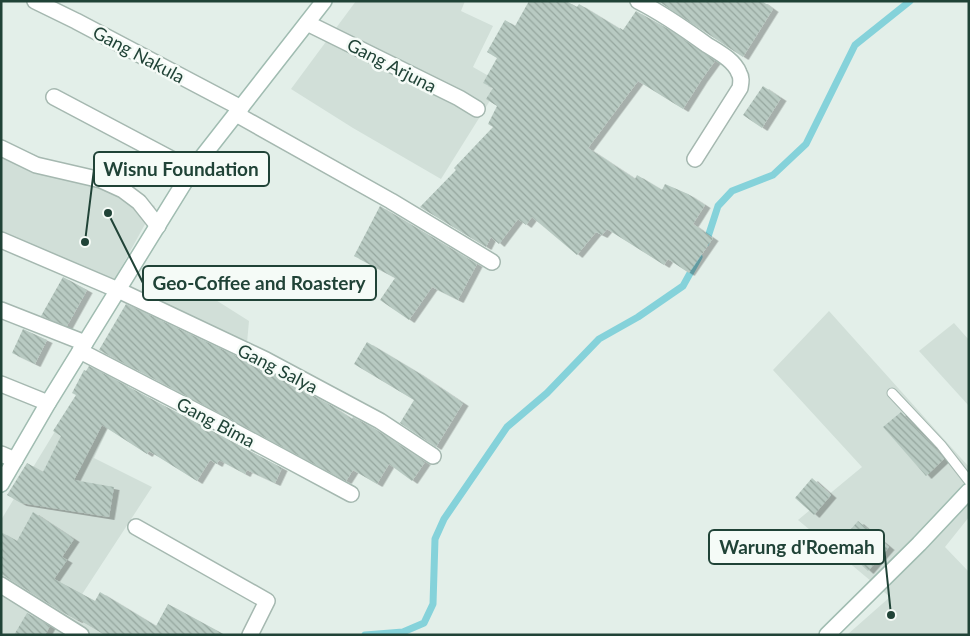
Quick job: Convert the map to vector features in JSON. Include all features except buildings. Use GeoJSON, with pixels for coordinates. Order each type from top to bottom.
{"type":"FeatureCollection","features":[{"type":"Feature","properties":{"kind":"street","name":"Gang Nakula"},"geometry":{"type":"LineString","coordinates":[[35,1],[76,20],[239,111],[492,262]]}},
{"type":"Feature","properties":{"kind":"street"},"geometry":{"type":"LineString","coordinates":[[1,484],[8,457],[48,403],[192,170],[324,1]]}},
{"type":"Feature","properties":{"kind":"street"},"geometry":{"type":"LineString","coordinates":[[638,1],[654,9],[729,60],[739,73],[741,80],[740,88],[695,159]]}},
{"type":"Feature","properties":{"kind":"street","name":"Gang Arjuna"},"geometry":{"type":"LineString","coordinates":[[307,23],[459,98],[476,109]]}},
{"type":"Feature","properties":{"kind":"street"},"geometry":{"type":"LineString","coordinates":[[54,97],[192,170]]}},
{"type":"Feature","properties":{"kind":"street"},"geometry":{"type":"LineString","coordinates":[[1,148],[36,165],[101,180],[123,190],[140,202],[158,226]]}},
{"type":"Feature","properties":{"kind":"street","name":"Gang Salya"},"geometry":{"type":"LineString","coordinates":[[1,240],[118,290],[266,360],[380,421],[434,456]]}},
{"type":"Feature","properties":{"kind":"street","name":"Gang Bima"},"geometry":{"type":"LineString","coordinates":[[1,310],[82,347],[350,494]]}},
{"type":"Feature","properties":{"kind":"street"},"geometry":{"type":"LineString","coordinates":[[1,384],[48,403]]}},
{"type":"Feature","properties":{"kind":"street"},"geometry":{"type":"LineString","coordinates":[[827,635],[969,492]]}},
{"type":"Feature","properties":{"kind":"street"},"geometry":{"type":"LineString","coordinates":[[136,526],[267,602],[250,635]]}},
{"type":"Feature","properties":{"kind":"street"},"geometry":{"type":"LineString","coordinates":[[1,585],[81,635]]}},
{"type":"Feature","properties":{"kind":"lane"},"geometry":{"type":"LineString","coordinates":[[892,394],[941,446],[969,481]]}},
{"type":"Feature","properties":{"kind":"shaded area"},"geometry":{"type":"Polygon","coordinates":[[[356,1],[465,1],[461,11],[493,26],[473,67],[501,83],[441,179],[353,128],[291,89],[356,1]]]}},
{"type":"Feature","properties":{"kind":"shaded area"},"geometry":{"type":"Polygon","coordinates":[[[1,140],[155,206],[111,286],[1,248],[1,140]]]}},
{"type":"Feature","properties":{"kind":"shaded area"},"geometry":{"type":"Polygon","coordinates":[[[155,267],[211,297],[249,321],[246,354],[162,316],[94,458],[152,487],[79,599],[159,635],[1,635],[1,520],[155,267]]]}},
{"type":"Feature","properties":{"kind":"shaded area"},"geometry":{"type":"Polygon","coordinates":[[[829,311],[969,467],[969,517],[945,547],[969,572],[969,635],[848,634],[890,597],[798,520],[862,467],[773,370],[829,311]]]}},
{"type":"Feature","properties":{"kind":"shaded area"},"geometry":{"type":"Polygon","coordinates":[[[954,323],[969,340],[969,406],[919,351],[954,323]]]}},
{"type":"Feature","properties":{"kind":"waterway"},"geometry":{"type":"LineString","coordinates":[[706,243],[718,206],[732,191],[773,175],[806,144],[855,45],[910,1]]}},
{"type":"Feature","properties":{"kind":"waterway"},"geometry":{"type":"LineString","coordinates":[[365,635],[403,632],[424,623],[433,604],[435,539],[444,519],[507,427],[547,393],[599,339],[638,317],[683,286],[699,257]]}},
{"type":"Feature","properties":{"kind":"place","name":"Geo-Coffee and Roastery"},"geometry":{"type":"Point","coordinates":[108,213]}},
{"type":"Feature","properties":{"kind":"place","name":"Wisnu Foundation"},"geometry":{"type":"Point","coordinates":[85,242]}},
{"type":"Feature","properties":{"kind":"place","name":"Warung d'Roemah"},"geometry":{"type":"Point","coordinates":[891,615]}}]}
